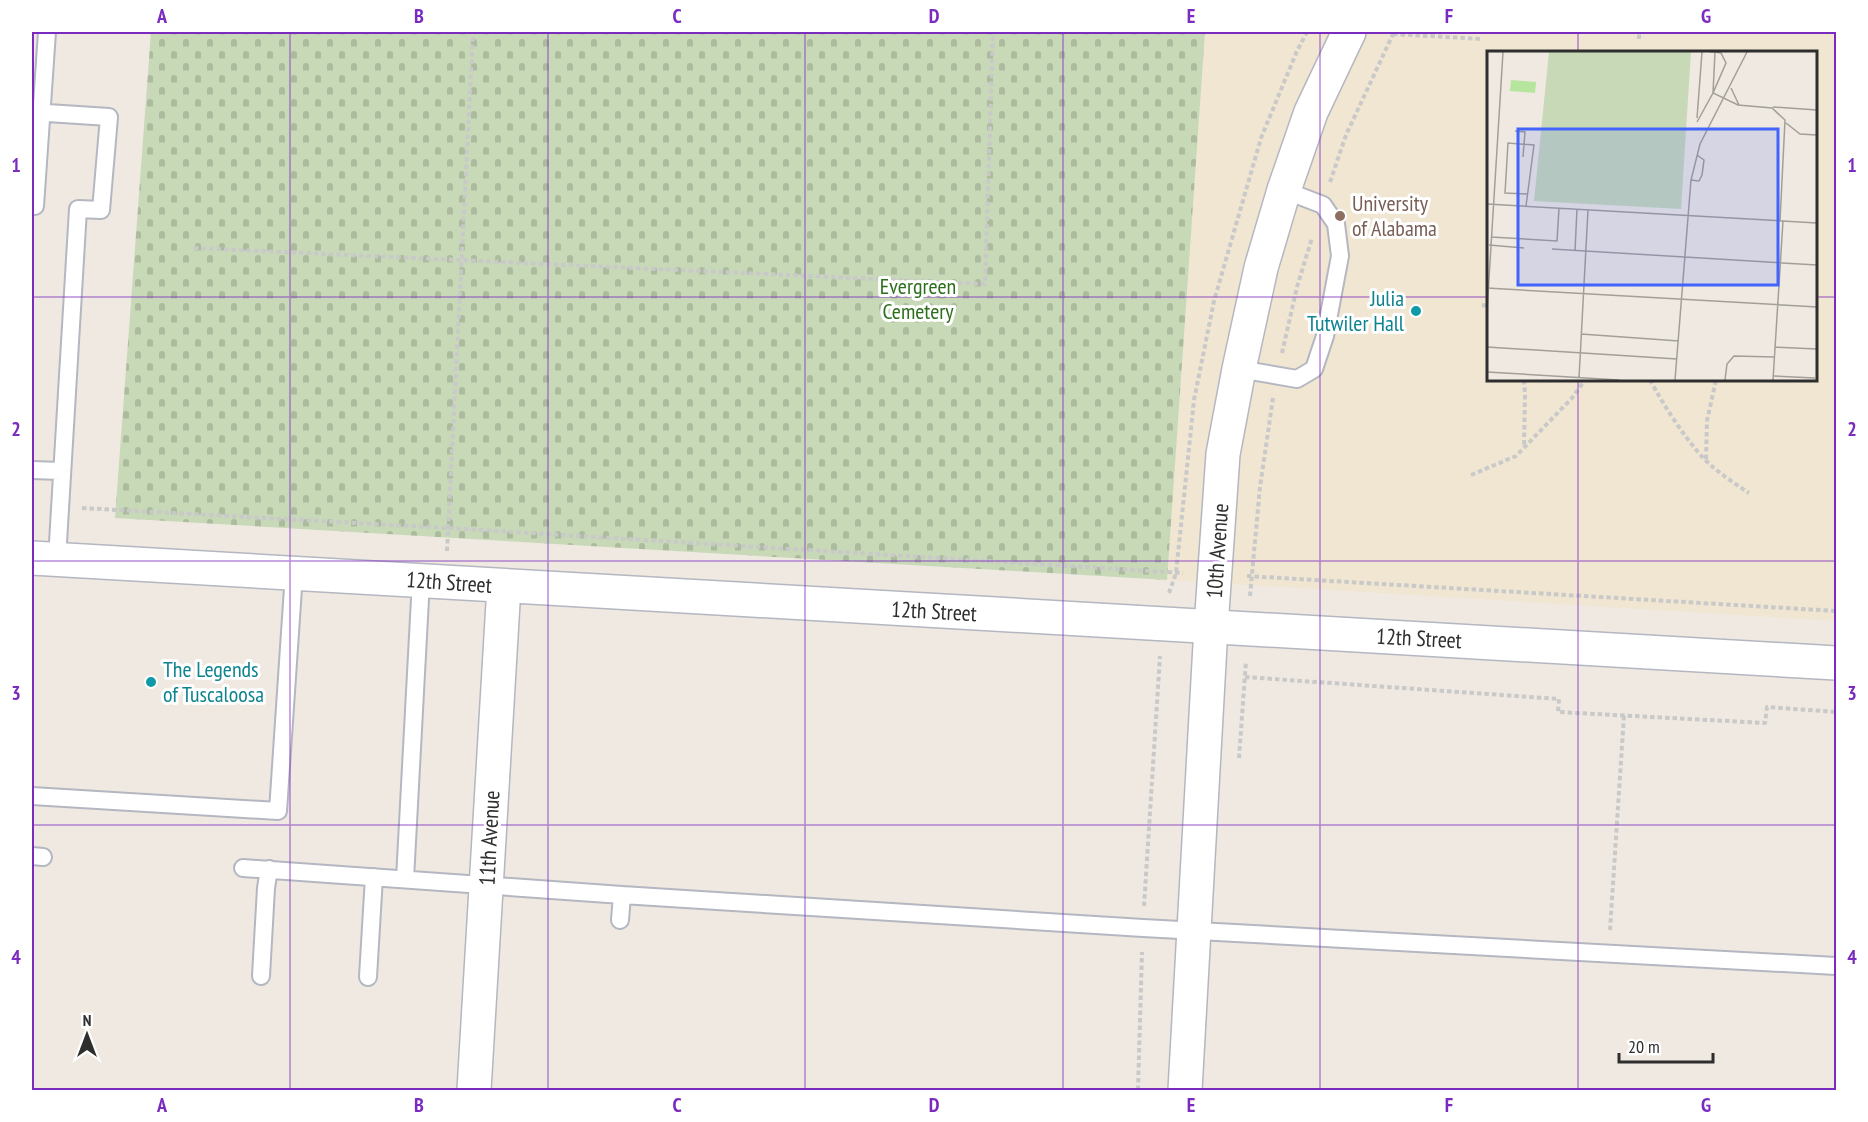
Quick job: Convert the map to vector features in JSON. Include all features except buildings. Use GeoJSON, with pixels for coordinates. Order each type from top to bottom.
{"type":"FeatureCollection","features":[{"type":"Feature","properties":{"kind":"street","name":"10th Avenue"},"geometry":{"type":"LineString","coordinates":[[1185,1090],[1223,454],[1262,268],[1284,190],[1311,112],[1349,32]]}},
{"type":"Feature","properties":{"kind":"street","name":"12th Street"},"geometry":{"type":"LineString","coordinates":[[44,559],[1836,663]]}},
{"type":"Feature","properties":{"kind":"street","name":"11th Avenue"},"geometry":{"type":"LineString","coordinates":[[474,1090],[504,586]]}},
{"type":"Feature","properties":{"kind":"lane"},"geometry":{"type":"LineString","coordinates":[[35,206],[36,113],[47,32]]}},
{"type":"Feature","properties":{"kind":"lane"},"geometry":{"type":"LineString","coordinates":[[36,113],[109,117],[101,210],[78,209],[59,507],[44,559]]}},
{"type":"Feature","properties":{"kind":"lane"},"geometry":{"type":"LineString","coordinates":[[1239,369],[1297,379],[1314,369],[1325,336],[1340,256],[1336,224],[1323,205],[1284,190]]}},
{"type":"Feature","properties":{"kind":"lane"},"geometry":{"type":"LineString","coordinates":[[32,470],[61,471]]}},
{"type":"Feature","properties":{"kind":"lane"},"geometry":{"type":"LineString","coordinates":[[32,796],[278,811],[294,573]]}},
{"type":"Feature","properties":{"kind":"lane"},"geometry":{"type":"LineString","coordinates":[[405,879],[434,581]]}},
{"type":"Feature","properties":{"kind":"lane"},"geometry":{"type":"LineString","coordinates":[[243,868],[1143,928],[1836,966]]}},
{"type":"Feature","properties":{"kind":"lane"},"geometry":{"type":"LineString","coordinates":[[261,976],[269,869]]}},
{"type":"Feature","properties":{"kind":"lane"},"geometry":{"type":"LineString","coordinates":[[368,977],[374,877]]}},
{"type":"Feature","properties":{"kind":"lane"},"geometry":{"type":"LineString","coordinates":[[620,920],[622,895]]}},
{"type":"Feature","properties":{"kind":"path"},"geometry":{"type":"LineString","coordinates":[[434,581],[448,528],[473,32]]}},
{"type":"Feature","properties":{"kind":"path"},"geometry":{"type":"LineString","coordinates":[[194,248],[985,284],[993,32]]}},
{"type":"Feature","properties":{"kind":"path"},"geometry":{"type":"LineString","coordinates":[[1639,32],[1639,39]]}},
{"type":"Feature","properties":{"kind":"path"},"geometry":{"type":"LineString","coordinates":[[1239,758],[1260,487],[1277,376],[1296,287],[1346,135],[1393,33],[1438,34],[1482,39]]}},
{"type":"Feature","properties":{"kind":"path"},"geometry":{"type":"LineString","coordinates":[[1482,305],[1487,306]]}},
{"type":"Feature","properties":{"kind":"path"},"geometry":{"type":"LineString","coordinates":[[1524,381],[1524,447]]}},
{"type":"Feature","properties":{"kind":"path"},"geometry":{"type":"LineString","coordinates":[[1471,475],[1516,456],[1572,398],[1584,381]]}},
{"type":"Feature","properties":{"kind":"path"},"geometry":{"type":"LineString","coordinates":[[1651,381],[1687,437],[1713,468],[1749,493]]}},
{"type":"Feature","properties":{"kind":"path"},"geometry":{"type":"LineString","coordinates":[[1706,459],[1707,421],[1716,381]]}},
{"type":"Feature","properties":{"kind":"path"},"geometry":{"type":"LineString","coordinates":[[59,507],[1836,611]]}},
{"type":"Feature","properties":{"kind":"path"},"geometry":{"type":"LineString","coordinates":[[1138,1090],[1143,928],[1161,624],[1172,584]]}},
{"type":"Feature","properties":{"kind":"path"},"geometry":{"type":"LineString","coordinates":[[1245,677],[1559,699],[1558,712],[1765,723],[1767,707],[1836,712]]}},
{"type":"Feature","properties":{"kind":"path"},"geometry":{"type":"LineString","coordinates":[[1609,954],[1623,715]]}},
{"type":"Feature","properties":{"kind":"shaded area","name":"University of Alabama"},"geometry":{"type":"Polygon","coordinates":[[[1205,32],[1836,32],[1836,621],[1167,580],[1205,32]]]}},
{"type":"Feature","properties":{"kind":"green space","name":"Evergreen Cemetery"},"geometry":{"type":"Polygon","coordinates":[[[151,32],[1205,32],[1167,580],[115,518],[151,32]]]}},
{"type":"Feature","properties":{"kind":"place","name":"University of Alabama"},"geometry":{"type":"Point","coordinates":[1340,216]}},
{"type":"Feature","properties":{"kind":"place","name":"Julia Tutwiler Hall"},"geometry":{"type":"Point","coordinates":[1416,311]}},
{"type":"Feature","properties":{"kind":"place","name":"The Legends of Tuscaloosa"},"geometry":{"type":"Point","coordinates":[151,682]}}]}
